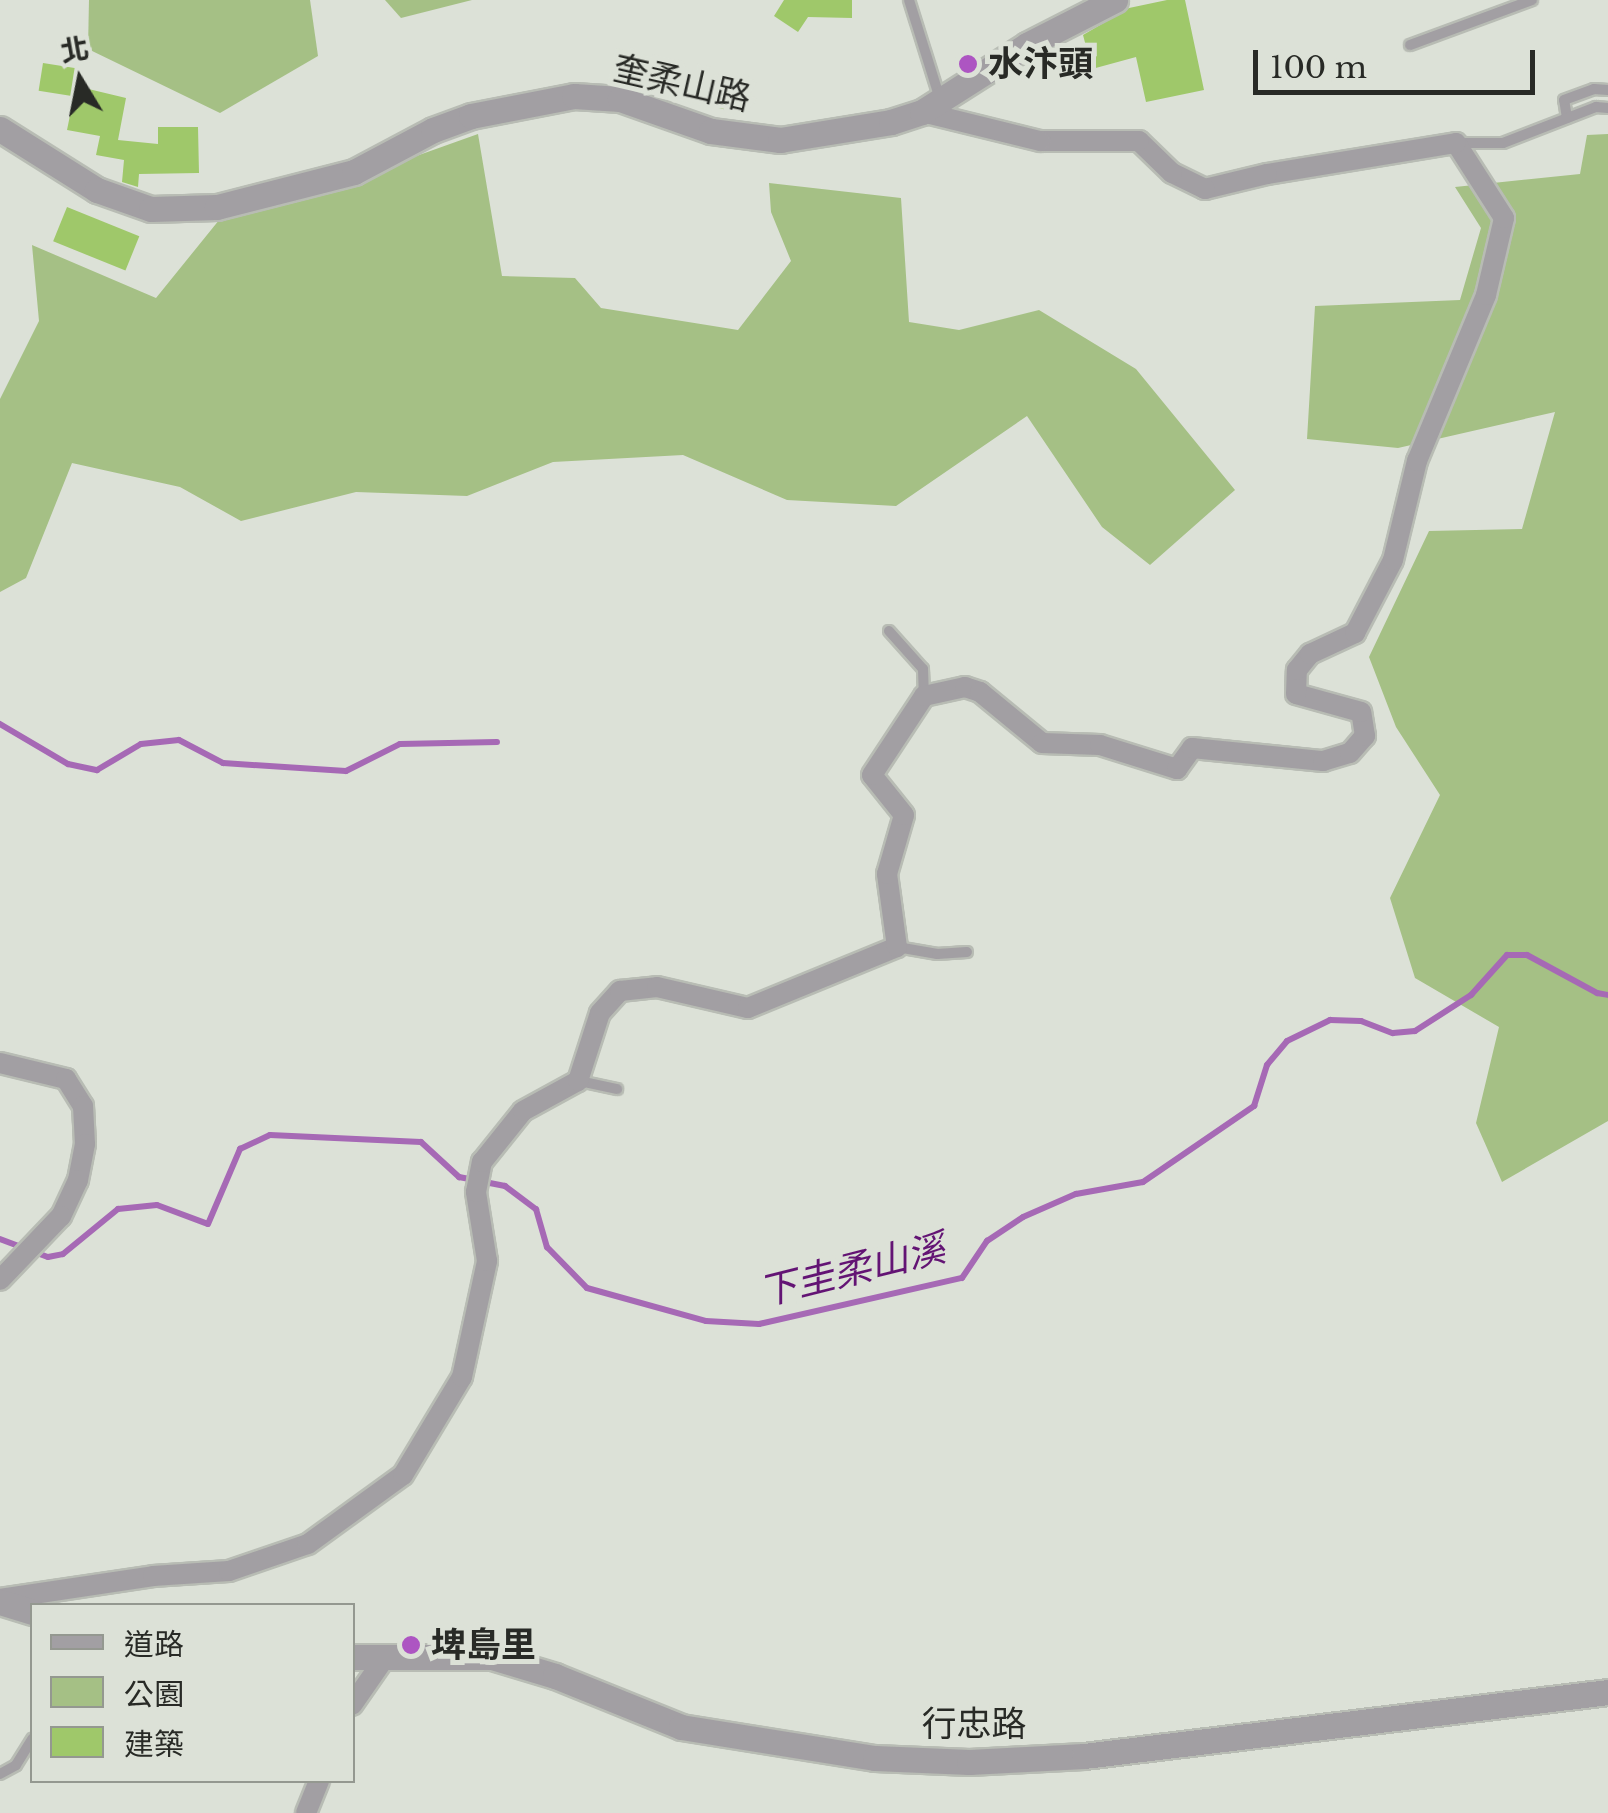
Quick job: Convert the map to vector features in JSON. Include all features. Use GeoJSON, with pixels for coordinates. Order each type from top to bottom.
{"type":"FeatureCollection","features":[{"type":"Feature","properties":{"kind":"street","name":"奎柔山路"},"geometry":{"type":"LineString","coordinates":[[0,129],[97,190],[151,210],[217,207],[314,186],[354,172],[432,130],[471,116],[574,96],[620,99],[710,131],[780,140],[891,122],[931,106],[1027,44],[1115,0]]}},
{"type":"Feature","properties":{"kind":"street"},"geometry":{"type":"LineString","coordinates":[[0,1600],[153,1576],[229,1571],[308,1544],[403,1475],[462,1377],[486,1261],[476,1192],[482,1162],[523,1112],[578,1081],[600,1013],[620,991],[657,987],[748,1008],[898,946],[887,874],[904,816],[872,775],[924,696],[965,687],[980,692],[1042,743],[1100,745],[1178,769],[1192,748],[1324,761],[1350,753],[1365,736],[1361,712],[1296,694],[1297,670],[1310,654],[1355,633],[1393,560],[1416,462],[1486,295],[1504,218],[1456,143],[1268,174],[1205,189],[1172,174],[1139,141],[1040,142],[931,106]]}},
{"type":"Feature","properties":{"kind":"street"},"geometry":{"type":"LineString","coordinates":[[0,1063],[66,1079],[83,1106],[85,1144],[78,1180],[61,1216],[0,1280]]}},
{"type":"Feature","properties":{"kind":"street"},"geometry":{"type":"LineString","coordinates":[[0,1600],[30,1611]]}},
{"type":"Feature","properties":{"kind":"street","name":"行忠路"},"geometry":{"type":"LineString","coordinates":[[355,1657],[492,1657],[555,1676],[682,1726],[875,1758],[970,1762],[1102,1754],[1608,1692]]}},
{"type":"Feature","properties":{"kind":"street"},"geometry":{"type":"LineString","coordinates":[[355,1701],[384,1659]]}},
{"type":"Feature","properties":{"kind":"street"},"geometry":{"type":"LineString","coordinates":[[306,1813],[318,1783]]}},
{"type":"Feature","properties":{"kind":"lane"},"geometry":{"type":"LineString","coordinates":[[909,0],[931,106]]}},
{"type":"Feature","properties":{"kind":"lane"},"geometry":{"type":"LineString","coordinates":[[1410,46],[1532,0]]}},
{"type":"Feature","properties":{"kind":"lane"},"geometry":{"type":"LineString","coordinates":[[1567,118],[1564,100],[1594,89],[1608,90]]}},
{"type":"Feature","properties":{"kind":"lane"},"geometry":{"type":"LineString","coordinates":[[1456,143],[1503,143],[1596,107],[1608,108]]}},
{"type":"Feature","properties":{"kind":"lane"},"geometry":{"type":"LineString","coordinates":[[889,631],[923,669],[924,696]]}},
{"type":"Feature","properties":{"kind":"lane"},"geometry":{"type":"LineString","coordinates":[[898,946],[937,954],[967,952]]}},
{"type":"Feature","properties":{"kind":"lane"},"geometry":{"type":"LineString","coordinates":[[578,1081],[617,1089]]}},
{"type":"Feature","properties":{"kind":"lane"},"geometry":{"type":"LineString","coordinates":[[0,1774],[16,1765],[30,1741]]}},
{"type":"Feature","properties":{"kind":"green space"},"geometry":{"type":"Polygon","coordinates":[[[89,0],[310,0],[318,56],[220,113],[88,49],[89,0]]]}},
{"type":"Feature","properties":{"kind":"green space"},"geometry":{"type":"Polygon","coordinates":[[[385,0],[472,0],[401,18],[385,0]]]}},
{"type":"Feature","properties":{"kind":"green space"},"geometry":{"type":"Polygon","coordinates":[[[478,134],[502,276],[575,278],[601,308],[738,330],[791,261],[771,212],[769,183],[901,198],[909,322],[959,330],[1039,310],[1136,369],[1235,490],[1150,565],[1102,527],[1027,416],[896,506],[787,500],[683,455],[553,462],[467,496],[356,492],[241,521],[180,487],[72,463],[26,578],[0,592],[0,399],[39,321],[32,245],[156,298],[228,209],[321,190],[478,134]]]}},
{"type":"Feature","properties":{"kind":"green space"},"geometry":{"type":"Polygon","coordinates":[[[1608,134],[1608,1121],[1502,1182],[1476,1123],[1499,1027],[1415,978],[1390,898],[1440,795],[1396,727],[1369,657],[1429,531],[1522,529],[1555,412],[1398,448],[1307,439],[1315,306],[1460,300],[1481,228],[1455,187],[1580,174],[1587,135],[1608,134]]]}},
{"type":"Feature","properties":{"kind":"building"},"geometry":{"type":"Polygon","coordinates":[[[784,0],[852,0],[852,18],[808,17],[798,32],[774,16],[784,0]]]}},
{"type":"Feature","properties":{"kind":"building"},"geometry":{"type":"Polygon","coordinates":[[[1185,0],[1204,90],[1146,102],[1136,57],[1092,69],[1083,35],[1129,8],[1185,0]]]}},
{"type":"Feature","properties":{"kind":"building"},"geometry":{"type":"Polygon","coordinates":[[[43,63],[75,68],[70,96],[39,91],[43,63]]]}},
{"type":"Feature","properties":{"kind":"building"},"geometry":{"type":"Polygon","coordinates":[[[691,77],[729,86],[724,109],[686,100],[691,77]]]}},
{"type":"Feature","properties":{"kind":"building"},"geometry":{"type":"Polygon","coordinates":[[[76,86],[126,98],[118,140],[158,144],[158,127],[198,127],[199,173],[139,174],[138,187],[122,182],[124,160],[96,155],[100,136],[67,130],[76,86]]]}},
{"type":"Feature","properties":{"kind":"building"},"geometry":{"type":"Polygon","coordinates":[[[67,207],[139,236],[125,271],[53,241],[67,207]]]}},
{"type":"Feature","properties":{"kind":"waterway"},"geometry":{"type":"LineString","coordinates":[[0,724],[68,764],[97,770],[141,744],[179,740],[223,763],[346,771],[400,744],[497,742]]}},
{"type":"Feature","properties":{"kind":"waterway","name":"下圭柔山溪"},"geometry":{"type":"LineString","coordinates":[[0,1239],[48,1257],[63,1254],[118,1209],[157,1205],[208,1224],[240,1149],[270,1135],[421,1142],[459,1177],[505,1186],[536,1209],[547,1247],[587,1288],[706,1321],[759,1324],[962,1278],[987,1241],[1023,1217],[1076,1194],[1143,1182],[1254,1106],[1267,1065],[1287,1041],[1330,1020],[1361,1021],[1393,1033],[1415,1031],[1471,995],[1507,955],[1527,955],[1597,993],[1608,995]]}},
{"type":"Feature","properties":{"kind":"place","name":"水汴頭"},"geometry":{"type":"Point","coordinates":[968,64]}},
{"type":"Feature","properties":{"kind":"place","name":"埤島里"},"geometry":{"type":"Point","coordinates":[411,1645]}}]}
